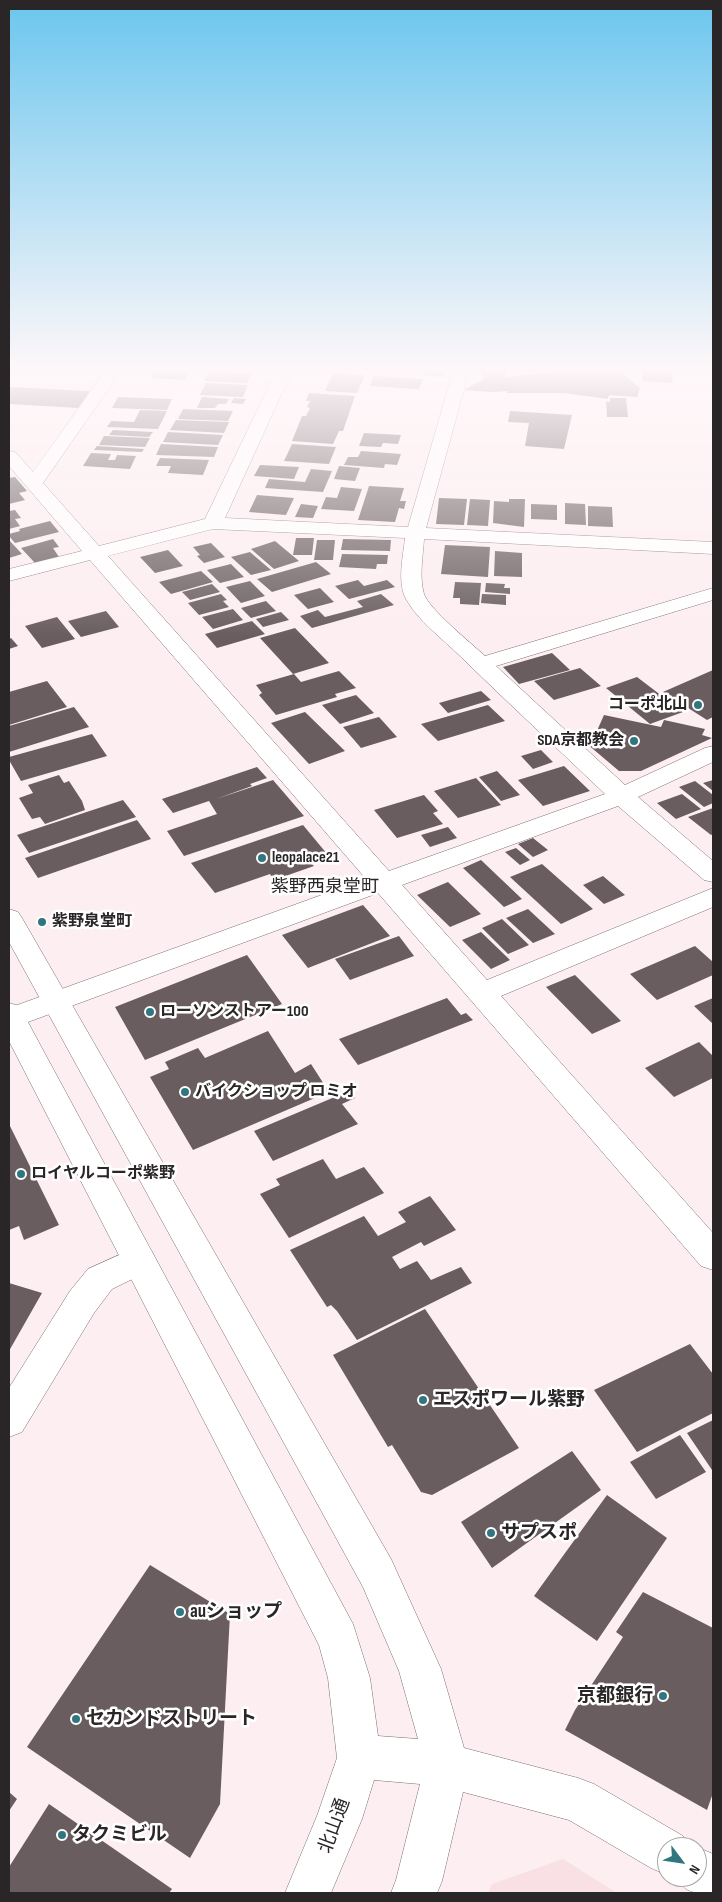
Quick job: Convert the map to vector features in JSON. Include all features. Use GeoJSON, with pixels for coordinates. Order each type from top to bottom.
{"type":"FeatureCollection","features":[{"type":"Feature","properties":{"kind":"street"},"geometry":{"type":"LineString","coordinates":[[12,460],[713,1256]]}},
{"type":"Feature","properties":{"kind":"street"},"geometry":{"type":"LineString","coordinates":[[33,484],[50,460]]}},
{"type":"Feature","properties":{"kind":"street"},"geometry":{"type":"LineString","coordinates":[[213,524],[243,460]]}},
{"type":"Feature","properties":{"kind":"street"},"geometry":{"type":"LineString","coordinates":[[436,460],[416,534],[411,577],[415,597],[430,615],[480,664],[622,796],[713,874]]}},
{"type":"Feature","properties":{"kind":"street"},"geometry":{"type":"LineString","coordinates":[[9,575],[213,524],[713,548]]}},
{"type":"Feature","properties":{"kind":"street"},"geometry":{"type":"LineString","coordinates":[[480,664],[713,594]]}},
{"type":"Feature","properties":{"kind":"street"},"geometry":{"type":"LineString","coordinates":[[657,1846],[578,1800],[447,1766],[403,1759],[359,1758],[349,1678],[338,1639],[10,1017],[56,1002],[622,796],[713,753]]}},
{"type":"Feature","properties":{"kind":"street"},"geometry":{"type":"LineString","coordinates":[[481,993],[713,897]]}},
{"type":"Feature","properties":{"kind":"street"},"geometry":{"type":"LineString","coordinates":[[9,918],[377,1573],[420,1669],[447,1766],[419,1881],[414,1893]]}},
{"type":"Feature","properties":{"kind":"street"},"geometry":{"type":"LineString","coordinates":[[9,1420],[82,1302],[100,1279],[139,1260]]}},
{"type":"Feature","properties":{"kind":"street","name":"北山通"},"geometry":{"type":"LineString","coordinates":[[308,1893],[339,1819],[359,1758]]}},
{"type":"Feature","properties":{"kind":"shaded area"},"geometry":{"type":"Polygon","coordinates":[[[563,1859],[617,1893],[488,1893],[492,1884],[563,1859]]]}},
{"type":"Feature","properties":{"kind":"building"},"geometry":{"type":"Polygon","coordinates":[[[87,460],[134,460],[130,469],[83,466],[87,460]]]}},
{"type":"Feature","properties":{"kind":"building"},"geometry":{"type":"Polygon","coordinates":[[[159,460],[209,460],[203,475],[168,473],[171,466],[156,466],[159,460]]]}},
{"type":"Feature","properties":{"kind":"building"},"geometry":{"type":"Polygon","coordinates":[[[285,460],[331,460],[329,464],[285,460]]]}},
{"type":"Feature","properties":{"kind":"building"},"geometry":{"type":"Polygon","coordinates":[[[347,460],[399,460],[397,465],[385,464],[384,468],[344,465],[347,460]]]}},
{"type":"Feature","properties":{"kind":"building"},"geometry":{"type":"Polygon","coordinates":[[[260,465],[299,467],[294,479],[254,476],[260,465]]]}},
{"type":"Feature","properties":{"kind":"building"},"geometry":{"type":"Polygon","coordinates":[[[339,466],[360,468],[355,481],[334,479],[339,466]]]}},
{"type":"Feature","properties":{"kind":"building"},"geometry":{"type":"Polygon","coordinates":[[[311,469],[332,471],[323,492],[265,488],[269,479],[305,482],[311,469]]]}},
{"type":"Feature","properties":{"kind":"building"},"geometry":{"type":"Polygon","coordinates":[[[15,477],[27,491],[19,493],[25,500],[9,504],[9,478],[15,477]]]}},
{"type":"Feature","properties":{"kind":"building"},"geometry":{"type":"Polygon","coordinates":[[[369,486],[404,488],[400,501],[406,501],[404,509],[399,508],[395,522],[358,520],[369,486]]]}},
{"type":"Feature","properties":{"kind":"building"},"geometry":{"type":"Polygon","coordinates":[[[341,487],[362,489],[354,511],[321,509],[326,497],[337,498],[341,487]]]}},
{"type":"Feature","properties":{"kind":"building"},"geometry":{"type":"Polygon","coordinates":[[[257,495],[294,498],[286,515],[249,512],[257,495]]]}},
{"type":"Feature","properties":{"kind":"building"},"geometry":{"type":"Polygon","coordinates":[[[439,498],[467,499],[464,525],[436,524],[439,498]]]}},
{"type":"Feature","properties":{"kind":"building"},"geometry":{"type":"Polygon","coordinates":[[[470,499],[490,500],[488,526],[467,525],[470,499]]]}},
{"type":"Feature","properties":{"kind":"building"},"geometry":{"type":"Polygon","coordinates":[[[509,499],[525,499],[524,527],[493,523],[494,501],[509,502],[509,499]]]}},
{"type":"Feature","properties":{"kind":"building"},"geometry":{"type":"Polygon","coordinates":[[[565,503],[585,504],[586,525],[565,524],[565,503]]]}},
{"type":"Feature","properties":{"kind":"building"},"geometry":{"type":"Polygon","coordinates":[[[301,504],[318,506],[313,518],[295,517],[301,504]]]}},
{"type":"Feature","properties":{"kind":"building"},"geometry":{"type":"Polygon","coordinates":[[[531,504],[557,505],[557,520],[531,519],[531,504]]]}},
{"type":"Feature","properties":{"kind":"building"},"geometry":{"type":"Polygon","coordinates":[[[588,506],[612,507],[613,527],[588,526],[588,506]]]}},
{"type":"Feature","properties":{"kind":"building"},"geometry":{"type":"Polygon","coordinates":[[[15,510],[21,518],[15,519],[20,526],[9,529],[9,511],[15,510]]]}},
{"type":"Feature","properties":{"kind":"building"},"geometry":{"type":"Polygon","coordinates":[[[50,521],[59,532],[15,543],[9,536],[9,534],[20,531],[19,529],[50,521]]]}},
{"type":"Feature","properties":{"kind":"building"},"geometry":{"type":"Polygon","coordinates":[[[296,538],[314,538],[312,555],[293,555],[296,538]]]}},
{"type":"Feature","properties":{"kind":"building"},"geometry":{"type":"Polygon","coordinates":[[[53,539],[59,547],[53,548],[59,557],[35,563],[21,548],[53,539]]]}},
{"type":"Feature","properties":{"kind":"building"},"geometry":{"type":"Polygon","coordinates":[[[343,539],[391,540],[390,551],[341,550],[343,539]]]}},
{"type":"Feature","properties":{"kind":"building"},"geometry":{"type":"Polygon","coordinates":[[[9,540],[22,554],[9,558],[9,540]]]}},
{"type":"Feature","properties":{"kind":"building"},"geometry":{"type":"Polygon","coordinates":[[[317,540],[335,540],[333,560],[314,560],[317,540]]]}},
{"type":"Feature","properties":{"kind":"building"},"geometry":{"type":"Polygon","coordinates":[[[275,541],[299,561],[274,569],[251,549],[275,541]]]}},
{"type":"Feature","properties":{"kind":"building"},"geometry":{"type":"Polygon","coordinates":[[[211,543],[225,557],[204,563],[197,556],[200,555],[193,547],[211,543]]]}},
{"type":"Feature","properties":{"kind":"building"},"geometry":{"type":"Polygon","coordinates":[[[445,545],[490,547],[488,577],[441,574],[445,545]]]}},
{"type":"Feature","properties":{"kind":"building"},"geometry":{"type":"Polygon","coordinates":[[[168,550],[183,566],[155,573],[140,557],[168,550]]]}},
{"type":"Feature","properties":{"kind":"building"},"geometry":{"type":"Polygon","coordinates":[[[495,551],[522,553],[522,577],[494,576],[495,551]]]}},
{"type":"Feature","properties":{"kind":"building"},"geometry":{"type":"Polygon","coordinates":[[[250,552],[271,570],[251,575],[231,557],[250,552]]]}},
{"type":"Feature","properties":{"kind":"building"},"geometry":{"type":"Polygon","coordinates":[[[342,554],[388,555],[387,564],[377,564],[376,569],[339,567],[342,554]]]}},
{"type":"Feature","properties":{"kind":"building"},"geometry":{"type":"Polygon","coordinates":[[[316,562],[331,574],[272,592],[257,579],[316,562]]]}},
{"type":"Feature","properties":{"kind":"building"},"geometry":{"type":"Polygon","coordinates":[[[231,564],[244,577],[220,583],[207,570],[231,564]]]}},
{"type":"Feature","properties":{"kind":"building"},"geometry":{"type":"Polygon","coordinates":[[[201,571],[213,582],[171,594],[159,582],[201,571]]]}},
{"type":"Feature","properties":{"kind":"building"},"geometry":{"type":"Polygon","coordinates":[[[358,580],[364,586],[387,580],[395,587],[349,599],[335,586],[358,580]]]}},
{"type":"Feature","properties":{"kind":"building"},"geometry":{"type":"Polygon","coordinates":[[[250,581],[265,596],[241,603],[226,587],[250,581]]]}},
{"type":"Feature","properties":{"kind":"building"},"geometry":{"type":"Polygon","coordinates":[[[455,582],[481,583],[479,605],[460,604],[460,598],[453,598],[455,582]]]}},
{"type":"Feature","properties":{"kind":"building"},"geometry":{"type":"Polygon","coordinates":[[[486,583],[505,584],[504,588],[510,588],[510,594],[485,592],[486,583]]]}},
{"type":"Feature","properties":{"kind":"building"},"geometry":{"type":"Polygon","coordinates":[[[212,584],[220,592],[190,600],[182,592],[212,584]]]}},
{"type":"Feature","properties":{"kind":"building"},"geometry":{"type":"Polygon","coordinates":[[[320,588],[334,602],[308,609],[294,595],[320,588]]]}},
{"type":"Feature","properties":{"kind":"building"},"geometry":{"type":"Polygon","coordinates":[[[221,594],[227,600],[223,601],[229,607],[199,615],[188,603],[221,594]]]}},
{"type":"Feature","properties":{"kind":"building"},"geometry":{"type":"Polygon","coordinates":[[[381,594],[394,605],[312,628],[300,616],[318,610],[325,617],[363,607],[357,601],[381,594]]]}},
{"type":"Feature","properties":{"kind":"building"},"geometry":{"type":"Polygon","coordinates":[[[482,594],[506,595],[506,605],[481,603],[482,594]]]}},
{"type":"Feature","properties":{"kind":"building"},"geometry":{"type":"Polygon","coordinates":[[[266,601],[276,611],[251,618],[241,608],[266,601]]]}},
{"type":"Feature","properties":{"kind":"building"},"geometry":{"type":"Polygon","coordinates":[[[233,609],[243,620],[213,629],[202,617],[233,609]]]}},
{"type":"Feature","properties":{"kind":"building"},"geometry":{"type":"Polygon","coordinates":[[[106,611],[119,627],[81,637],[68,621],[106,611]]]}},
{"type":"Feature","properties":{"kind":"building"},"geometry":{"type":"Polygon","coordinates":[[[281,612],[289,620],[263,627],[256,619],[281,612]]]}},
{"type":"Feature","properties":{"kind":"building"},"geometry":{"type":"Polygon","coordinates":[[[57,617],[75,639],[42,648],[25,626],[57,617]]]}},
{"type":"Feature","properties":{"kind":"building"},"geometry":{"type":"Polygon","coordinates":[[[252,621],[265,634],[217,648],[205,634],[252,621]]]}},
{"type":"Feature","properties":{"kind":"building"},"geometry":{"type":"Polygon","coordinates":[[[295,628],[329,663],[293,674],[260,638],[295,628]]]}},
{"type":"Feature","properties":{"kind":"building"},"geometry":{"type":"Polygon","coordinates":[[[11,638],[18,646],[9,649],[9,639],[11,638]]]}},
{"type":"Feature","properties":{"kind":"building"},"geometry":{"type":"Polygon","coordinates":[[[552,653],[570,670],[519,684],[503,667],[552,653]]]}},
{"type":"Feature","properties":{"kind":"building"},"geometry":{"type":"Polygon","coordinates":[[[580,668],[601,686],[554,700],[534,681],[580,668]]]}},
{"type":"Feature","properties":{"kind":"building","name":"コーポ北山"},"geometry":{"type":"Polygon","coordinates":[[[713,670],[713,717],[707,720],[663,692],[713,670]]]}},
{"type":"Feature","properties":{"kind":"building"},"geometry":{"type":"Polygon","coordinates":[[[339,671],[356,688],[335,694],[337,697],[276,715],[259,695],[262,693],[256,685],[294,674],[301,682],[339,671]]]}},
{"type":"Feature","properties":{"kind":"building"},"geometry":{"type":"Polygon","coordinates":[[[637,677],[683,712],[650,724],[606,688],[637,677]]]}},
{"type":"Feature","properties":{"kind":"building"},"geometry":{"type":"Polygon","coordinates":[[[47,681],[67,707],[9,725],[9,692],[47,681]]]}},
{"type":"Feature","properties":{"kind":"building"},"geometry":{"type":"Polygon","coordinates":[[[481,691],[491,700],[448,713],[439,703],[481,691]]]}},
{"type":"Feature","properties":{"kind":"building"},"geometry":{"type":"Polygon","coordinates":[[[356,695],[374,713],[340,724],[322,705],[356,695]]]}},
{"type":"Feature","properties":{"kind":"building"},"geometry":{"type":"Polygon","coordinates":[[[488,705],[505,721],[438,741],[421,724],[488,705]]]}},
{"type":"Feature","properties":{"kind":"building"},"geometry":{"type":"Polygon","coordinates":[[[74,707],[89,727],[9,752],[9,726],[74,707]]]}},
{"type":"Feature","properties":{"kind":"building"},"geometry":{"type":"Polygon","coordinates":[[[305,712],[345,751],[309,764],[271,723],[305,712]]]}},
{"type":"Feature","properties":{"kind":"building"},"geometry":{"type":"Polygon","coordinates":[[[604,715],[661,727],[664,720],[705,729],[702,735],[712,738],[641,771],[619,771],[580,738],[596,733],[604,715]]]}},
{"type":"Feature","properties":{"kind":"building"},"geometry":{"type":"Polygon","coordinates":[[[379,717],[397,737],[361,748],[343,727],[379,717]]]}},
{"type":"Feature","properties":{"kind":"building"},"geometry":{"type":"Polygon","coordinates":[[[92,734],[107,756],[21,781],[9,760],[9,757],[92,734]]]}},
{"type":"Feature","properties":{"kind":"building"},"geometry":{"type":"Polygon","coordinates":[[[541,750],[553,762],[533,769],[521,756],[541,750]]]}},
{"type":"Feature","properties":{"kind":"building"},"geometry":{"type":"Polygon","coordinates":[[[564,766],[590,791],[543,806],[518,780],[564,766]]]}},
{"type":"Feature","properties":{"kind":"building"},"geometry":{"type":"Polygon","coordinates":[[[257,767],[267,778],[250,784],[252,786],[216,799],[273,780],[304,816],[184,856],[167,831],[217,814],[209,801],[173,813],[162,799],[257,767]]]}},
{"type":"Feature","properties":{"kind":"building"},"geometry":{"type":"Polygon","coordinates":[[[497,771],[520,795],[501,801],[479,777],[497,771]]]}},
{"type":"Feature","properties":{"kind":"building"},"geometry":{"type":"Polygon","coordinates":[[[59,775],[64,783],[69,781],[82,801],[85,810],[45,824],[40,817],[32,819],[19,798],[33,793],[28,785],[59,775]]]}},
{"type":"Feature","properties":{"kind":"building"},"geometry":{"type":"Polygon","coordinates":[[[476,778],[501,805],[458,818],[434,791],[476,778]]]}},
{"type":"Feature","properties":{"kind":"building"},"geometry":{"type":"Polygon","coordinates":[[[713,780],[713,791],[703,783],[713,780]]]}},
{"type":"Feature","properties":{"kind":"building"},"geometry":{"type":"Polygon","coordinates":[[[695,781],[713,795],[713,803],[704,807],[679,787],[695,781]]]}},
{"type":"Feature","properties":{"kind":"building"},"geometry":{"type":"Polygon","coordinates":[[[682,794],[701,809],[676,819],[657,803],[682,794]]]}},
{"type":"Feature","properties":{"kind":"building"},"geometry":{"type":"Polygon","coordinates":[[[424,795],[438,811],[433,813],[443,824],[397,838],[374,810],[424,795]]]}},
{"type":"Feature","properties":{"kind":"building"},"geometry":{"type":"Polygon","coordinates":[[[123,800],[136,817],[29,853],[17,835],[123,800]]]}},
{"type":"Feature","properties":{"kind":"building"},"geometry":{"type":"Polygon","coordinates":[[[713,808],[713,834],[711,835],[688,817],[713,808]]]}},
{"type":"Feature","properties":{"kind":"building"},"geometry":{"type":"Polygon","coordinates":[[[137,820],[151,839],[38,878],[25,858],[137,820]]]}},
{"type":"Feature","properties":{"kind":"building","name":"leopalace21"},"geometry":{"type":"Polygon","coordinates":[[[303,825],[328,855],[308,861],[314,866],[274,880],[270,874],[215,893],[191,863],[303,825]]]}},
{"type":"Feature","properties":{"kind":"building"},"geometry":{"type":"Polygon","coordinates":[[[448,827],[457,838],[430,847],[421,835],[448,827]]]}},
{"type":"Feature","properties":{"kind":"building"},"geometry":{"type":"Polygon","coordinates":[[[533,838],[548,850],[533,857],[518,844],[533,838]]]}},
{"type":"Feature","properties":{"kind":"building"},"geometry":{"type":"Polygon","coordinates":[[[516,848],[530,860],[520,865],[505,852],[516,848]]]}},
{"type":"Feature","properties":{"kind":"building"},"geometry":{"type":"Polygon","coordinates":[[[481,860],[522,899],[504,907],[463,868],[481,860]]]}},
{"type":"Feature","properties":{"kind":"building"},"geometry":{"type":"Polygon","coordinates":[[[542,864],[593,909],[561,924],[510,877],[542,864]]]}},
{"type":"Feature","properties":{"kind":"building"},"geometry":{"type":"Polygon","coordinates":[[[603,876],[625,895],[604,904],[583,885],[603,876]]]}},
{"type":"Feature","properties":{"kind":"building"},"geometry":{"type":"Polygon","coordinates":[[[448,882],[481,914],[450,927],[417,895],[448,882]]]}},
{"type":"Feature","properties":{"kind":"building"},"geometry":{"type":"Polygon","coordinates":[[[363,905],[390,936],[308,968],[282,935],[363,905]]]}},
{"type":"Feature","properties":{"kind":"building"},"geometry":{"type":"Polygon","coordinates":[[[528,909],[555,934],[533,943],[506,918],[528,909]]]}},
{"type":"Feature","properties":{"kind":"building"},"geometry":{"type":"Polygon","coordinates":[[[502,919],[529,945],[508,954],[482,928],[502,919]]]}},
{"type":"Feature","properties":{"kind":"building"},"geometry":{"type":"Polygon","coordinates":[[[481,932],[510,960],[491,969],[462,940],[481,932]]]}},
{"type":"Feature","properties":{"kind":"building"},"geometry":{"type":"Polygon","coordinates":[[[399,936],[414,956],[350,980],[335,959],[399,936]]]}},
{"type":"Feature","properties":{"kind":"building"},"geometry":{"type":"Polygon","coordinates":[[[695,946],[713,962],[713,975],[657,1000],[630,974],[695,946]]]}},
{"type":"Feature","properties":{"kind":"building"},"geometry":{"type":"Polygon","coordinates":[[[247,955],[282,1004],[145,1060],[115,1007],[247,955]]]}},
{"type":"Feature","properties":{"kind":"building"},"geometry":{"type":"Polygon","coordinates":[[[575,975],[621,1021],[592,1034],[546,987],[575,975]]]}},
{"type":"Feature","properties":{"kind":"building"},"geometry":{"type":"Polygon","coordinates":[[[447,998],[461,1015],[466,1013],[473,1020],[358,1065],[339,1039],[447,998]]]}},
{"type":"Feature","properties":{"kind":"building"},"geometry":{"type":"Polygon","coordinates":[[[713,998],[713,1024],[694,1006],[713,998]]]}},
{"type":"Feature","properties":{"kind":"building"},"geometry":{"type":"Polygon","coordinates":[[[268,1031],[295,1073],[311,1064],[329,1092],[193,1150],[150,1077],[169,1069],[165,1062],[198,1048],[205,1058],[268,1031]]]}},
{"type":"Feature","properties":{"kind":"building"},"geometry":{"type":"Polygon","coordinates":[[[699,1042],[713,1056],[713,1078],[674,1097],[645,1068],[699,1042]]]}},
{"type":"Feature","properties":{"kind":"building"},"geometry":{"type":"Polygon","coordinates":[[[349,1091],[355,1098],[342,1104],[358,1124],[273,1161],[254,1131],[349,1091]]]}},
{"type":"Feature","properties":{"kind":"building","name":"ロイヤルコーポ紫野"},"geometry":{"type":"Polygon","coordinates":[[[9,1124],[59,1225],[24,1240],[19,1226],[9,1230],[9,1124]]]}},
{"type":"Feature","properties":{"kind":"building"},"geometry":{"type":"Polygon","coordinates":[[[323,1159],[336,1179],[364,1167],[384,1193],[289,1238],[260,1194],[280,1185],[276,1179],[323,1159]]]}},
{"type":"Feature","properties":{"kind":"building"},"geometry":{"type":"Polygon","coordinates":[[[430,1196],[456,1230],[424,1246],[421,1242],[392,1257],[400,1269],[417,1261],[431,1280],[461,1267],[472,1283],[357,1340],[337,1311],[331,1305],[327,1307],[290,1250],[364,1216],[378,1236],[406,1222],[398,1212],[430,1196]]]}},
{"type":"Feature","properties":{"kind":"building"},"geometry":{"type":"Polygon","coordinates":[[[9,1283],[42,1293],[9,1351],[9,1283]]]}},
{"type":"Feature","properties":{"kind":"building","name":"エスポワール紫野"},"geometry":{"type":"Polygon","coordinates":[[[425,1309],[519,1448],[432,1495],[421,1492],[392,1445],[388,1447],[333,1355],[425,1309]]]}},
{"type":"Feature","properties":{"kind":"building"},"geometry":{"type":"Polygon","coordinates":[[[690,1344],[713,1374],[713,1413],[637,1452],[594,1390],[690,1344]]]}},
{"type":"Feature","properties":{"kind":"building"},"geometry":{"type":"Polygon","coordinates":[[[713,1420],[713,1470],[712,1470],[687,1433],[713,1420]]]}},
{"type":"Feature","properties":{"kind":"building"},"geometry":{"type":"Polygon","coordinates":[[[680,1435],[706,1472],[656,1499],[630,1462],[680,1435]]]}},
{"type":"Feature","properties":{"kind":"building"},"geometry":{"type":"Polygon","coordinates":[[[572,1451],[601,1490],[492,1568],[461,1522],[572,1451]]]}},
{"type":"Feature","properties":{"kind":"building"},"geometry":{"type":"Polygon","coordinates":[[[607,1495],[667,1538],[597,1641],[534,1596],[607,1495]]]}},
{"type":"Feature","properties":{"kind":"building"},"geometry":{"type":"Polygon","coordinates":[[[150,1565],[230,1614],[220,1804],[190,1858],[27,1747],[150,1565]]]}},
{"type":"Feature","properties":{"kind":"building"},"geometry":{"type":"Polygon","coordinates":[[[643,1592],[713,1628],[713,1793],[707,1810],[565,1730],[575,1710],[623,1637],[616,1632],[643,1592]]]}},
{"type":"Feature","properties":{"kind":"building"},"geometry":{"type":"Polygon","coordinates":[[[9,1792],[17,1799],[9,1811],[9,1792]]]}},
{"type":"Feature","properties":{"kind":"building","name":"タクミビル"},"geometry":{"type":"Polygon","coordinates":[[[49,1804],[172,1889],[169,1893],[9,1893],[9,1867],[49,1804]]]}},
{"type":"Feature","properties":{"kind":"place","name":"コーポ北山"},"geometry":{"type":"Point","coordinates":[698,705]}},
{"type":"Feature","properties":{"kind":"place","name":"SDA京都教会"},"geometry":{"type":"Point","coordinates":[634,741]}},
{"type":"Feature","properties":{"kind":"place","name":"leopalace21"},"geometry":{"type":"Point","coordinates":[262,858]}},
{"type":"Feature","properties":{"kind":"place","name":"紫野泉堂町"},"geometry":{"type":"Point","coordinates":[42,922]}},
{"type":"Feature","properties":{"kind":"place","name":"ローソンストアー100"},"geometry":{"type":"Point","coordinates":[150,1012]}},
{"type":"Feature","properties":{"kind":"place","name":"バイクショップ ロミオ"},"geometry":{"type":"Point","coordinates":[185,1092]}},
{"type":"Feature","properties":{"kind":"place","name":"ロイヤルコーポ紫野"},"geometry":{"type":"Point","coordinates":[21,1174]}},
{"type":"Feature","properties":{"kind":"place","name":"エスポワール紫野"},"geometry":{"type":"Point","coordinates":[423,1400]}},
{"type":"Feature","properties":{"kind":"place","name":"サプスポ"},"geometry":{"type":"Point","coordinates":[491,1533]}},
{"type":"Feature","properties":{"kind":"place","name":"auショップ"},"geometry":{"type":"Point","coordinates":[180,1612]}},
{"type":"Feature","properties":{"kind":"place","name":"京都銀行"},"geometry":{"type":"Point","coordinates":[663,1696]}},
{"type":"Feature","properties":{"kind":"place","name":"セカンドストリート"},"geometry":{"type":"Point","coordinates":[76,1719]}},
{"type":"Feature","properties":{"kind":"place","name":"タクミビル"},"geometry":{"type":"Point","coordinates":[62,1835]}},
{"type":"Feature","properties":{"kind":"district","name":"紫野西泉堂町"},"geometry":{"type":"Point","coordinates":[325,887]}}]}
